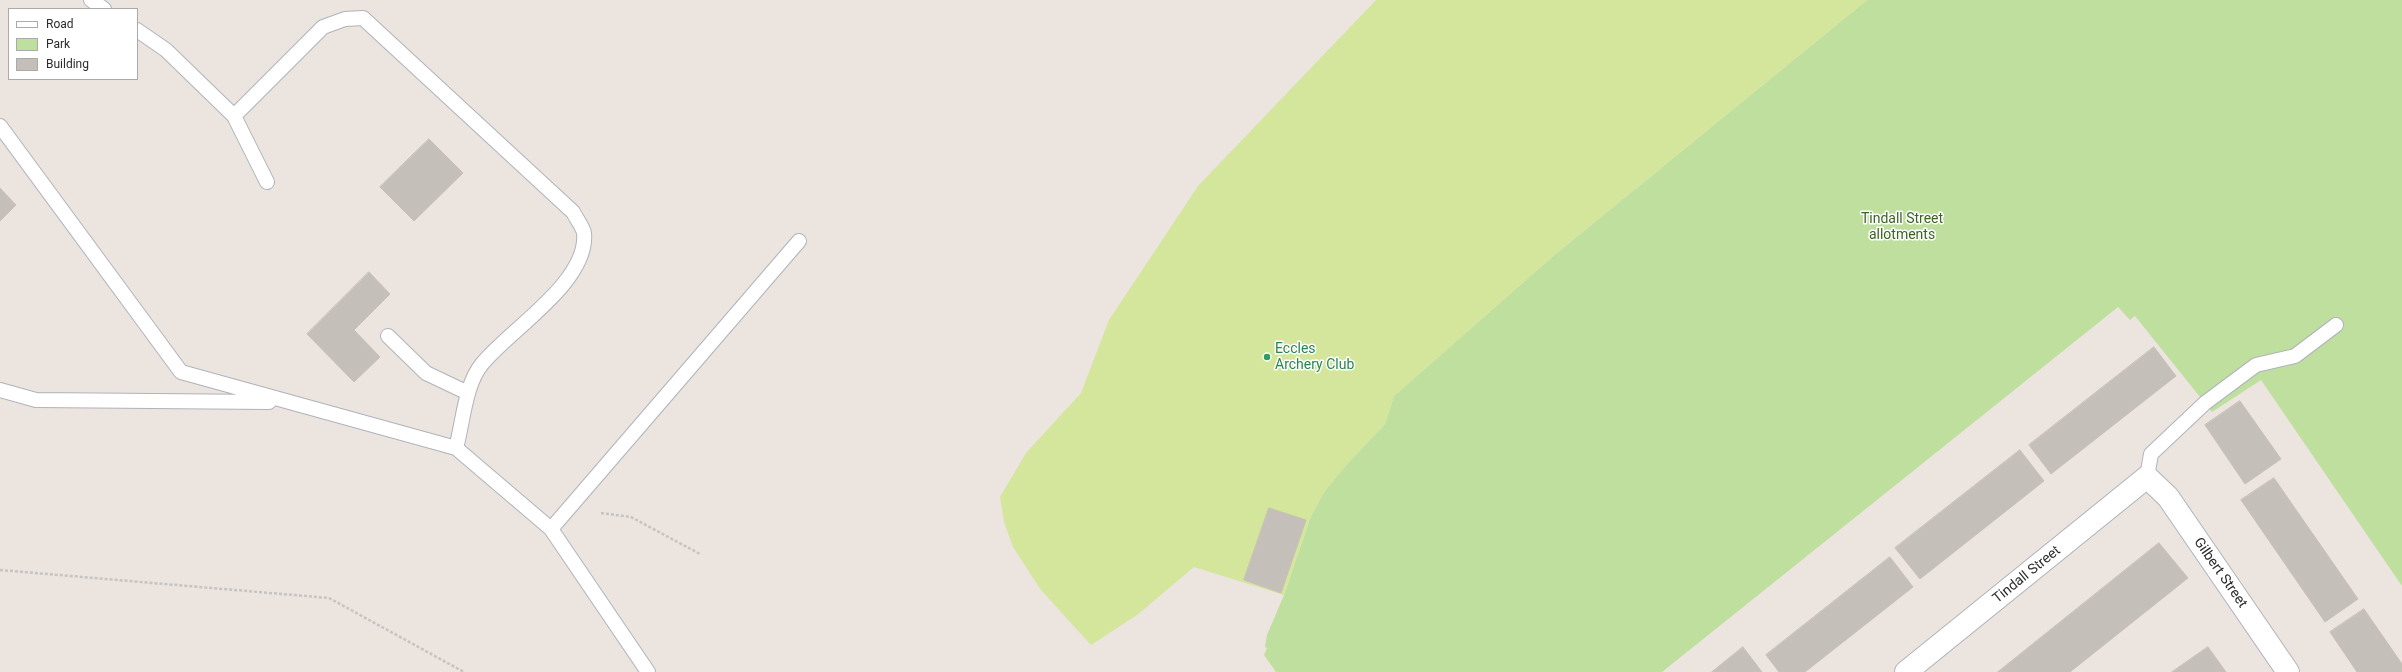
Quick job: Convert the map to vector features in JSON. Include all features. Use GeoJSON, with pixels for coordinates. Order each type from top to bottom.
{"type":"FeatureCollection","features":[{"type":"Feature","properties":{"kind":"street","name":"Tindall Street"},"geometry":{"type":"LineString","coordinates":[[1920,668],[2147,477]]}},
{"type":"Feature","properties":{"kind":"street","name":"Gilbert Street"},"geometry":{"type":"LineString","coordinates":[[2147,477],[2168,497],[2288,672]]}},
{"type":"Feature","properties":{"kind":"lane"},"geometry":{"type":"LineString","coordinates":[[91,0],[103,8]]}},
{"type":"Feature","properties":{"kind":"lane"},"geometry":{"type":"LineString","coordinates":[[234,116],[323,27],[344,19],[363,18],[573,212],[584,232],[581,258],[562,287],[481,365],[468,393],[456,448]]}},
{"type":"Feature","properties":{"kind":"lane"},"geometry":{"type":"LineString","coordinates":[[138,31],[166,50],[234,116],[267,182]]}},
{"type":"Feature","properties":{"kind":"lane"},"geometry":{"type":"LineString","coordinates":[[0,126],[181,372],[456,448],[551,529],[648,672]]}},
{"type":"Feature","properties":{"kind":"lane"},"geometry":{"type":"LineString","coordinates":[[551,529],[799,241]]}},
{"type":"Feature","properties":{"kind":"lane"},"geometry":{"type":"LineString","coordinates":[[2147,477],[2151,454],[2206,403],[2256,365],[2295,356],[2336,325]]}},
{"type":"Feature","properties":{"kind":"lane"},"geometry":{"type":"LineString","coordinates":[[388,336],[426,374],[468,393]]}},
{"type":"Feature","properties":{"kind":"lane"},"geometry":{"type":"LineString","coordinates":[[0,390],[36,400],[288,402]]}},
{"type":"Feature","properties":{"kind":"path"},"geometry":{"type":"LineString","coordinates":[[569,508],[631,517],[700,554]]}},
{"type":"Feature","properties":{"kind":"path"},"geometry":{"type":"LineString","coordinates":[[0,570],[329,598],[464,672]]}},
{"type":"Feature","properties":{"kind":"green space","name":"Eccles Archery Club"},"geometry":{"type":"Polygon","coordinates":[[[1376,0],[1867,0],[1552,257],[1394,396],[1385,424],[1347,464],[1324,492],[1311,516],[1284,595],[1194,567],[1137,615],[1091,645],[1041,590],[1013,547],[1004,522],[1000,497],[1026,453],[1081,393],[1109,320],[1198,186],[1376,0]]]}},
{"type":"Feature","properties":{"kind":"green space","name":"Tindall Street allotments"},"geometry":{"type":"Polygon","coordinates":[[[1867,0],[2402,0],[2402,586],[2261,380],[2212,412],[2135,316],[2130,320],[2118,307],[1662,672],[1276,672],[1264,655],[1267,648],[1265,647],[1267,635],[1284,595],[1311,516],[1324,492],[1347,464],[1385,424],[1394,396],[1552,257],[1867,0]]]}},
{"type":"Feature","properties":{"kind":"building"},"geometry":{"type":"Polygon","coordinates":[[[429,139],[463,173],[414,221],[380,187],[429,139]]]}},
{"type":"Feature","properties":{"kind":"building"},"geometry":{"type":"Polygon","coordinates":[[[0,188],[16,205],[0,221],[0,188]]]}},
{"type":"Feature","properties":{"kind":"building"},"geometry":{"type":"Polygon","coordinates":[[[369,272],[390,294],[354,330],[380,357],[354,382],[307,334],[369,272]]]}},
{"type":"Feature","properties":{"kind":"building"},"geometry":{"type":"Polygon","coordinates":[[[2154,347],[2176,376],[2051,474],[2029,445],[2154,347]]]}},
{"type":"Feature","properties":{"kind":"building"},"geometry":{"type":"Polygon","coordinates":[[[2240,401],[2281,459],[2245,484],[2205,425],[2240,401]]]}},
{"type":"Feature","properties":{"kind":"building"},"geometry":{"type":"Polygon","coordinates":[[[2020,450],[2044,481],[1920,579],[1895,548],[2020,450]]]}},
{"type":"Feature","properties":{"kind":"building"},"geometry":{"type":"Polygon","coordinates":[[[2274,478],[2358,599],[2325,622],[2241,500],[2274,478]]]}},
{"type":"Feature","properties":{"kind":"building"},"geometry":{"type":"Polygon","coordinates":[[[1269,508],[1306,520],[1281,593],[1244,580],[1269,508]]]}},
{"type":"Feature","properties":{"kind":"building"},"geometry":{"type":"Polygon","coordinates":[[[2159,543],[2188,578],[2070,672],[1998,672],[2159,543]]]}},
{"type":"Feature","properties":{"kind":"building"},"geometry":{"type":"Polygon","coordinates":[[[1890,557],[1913,587],[1805,672],[1779,672],[1766,655],[1890,557]]]}},
{"type":"Feature","properties":{"kind":"building"},"geometry":{"type":"Polygon","coordinates":[[[2364,609],[2402,664],[2402,672],[2357,672],[2330,632],[2364,609]]]}},
{"type":"Feature","properties":{"kind":"building"},"geometry":{"type":"Polygon","coordinates":[[[1743,647],[1762,672],[1712,672],[1743,647]]]}},
{"type":"Feature","properties":{"kind":"building"},"geometry":{"type":"Polygon","coordinates":[[[2208,647],[2226,672],[2172,672],[2208,647]]]}},
{"type":"Feature","properties":{"kind":"place","name":"Eccles Archery Club"},"geometry":{"type":"Point","coordinates":[1267,357]}}]}
